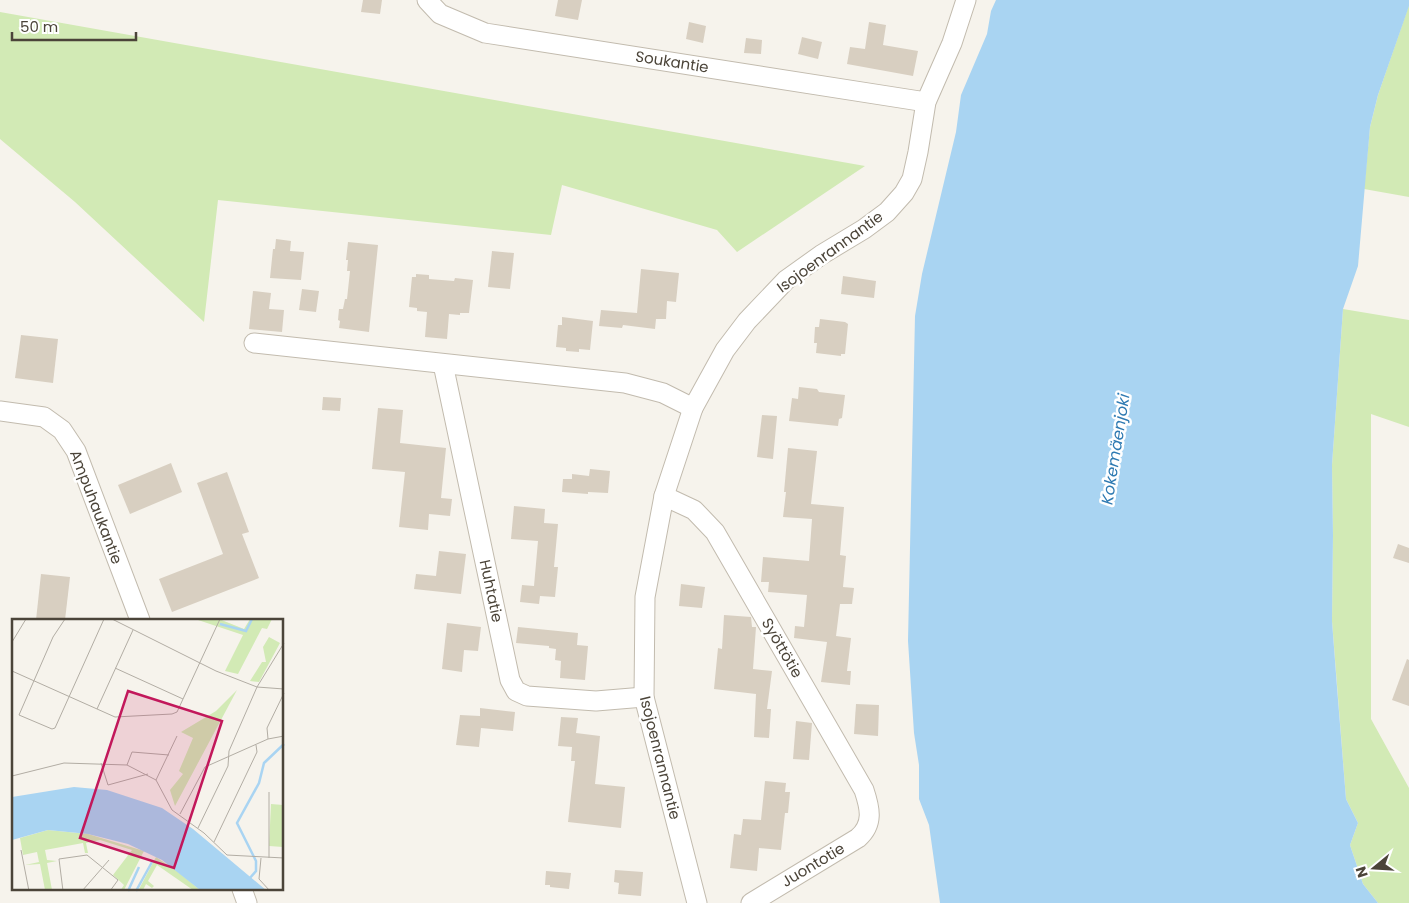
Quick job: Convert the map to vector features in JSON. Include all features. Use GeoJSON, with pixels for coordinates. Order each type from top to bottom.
{"type":"FeatureCollection","features":[{"type":"Feature","properties":{"kind":"street","name":"Soukantie"},"geometry":{"type":"LineString","coordinates":[[427,0],[440,14],[485,32],[926,102]]}},
{"type":"Feature","properties":{"kind":"street","name":"Isojoenrannantie"},"geometry":{"type":"LineString","coordinates":[[697,903],[644,697],[645,597],[664,496],[693,408],[725,350],[747,321],[786,280],[821,255],[864,229],[886,212],[904,193],[912,179],[926,102],[952,44],[966,0]]}},
{"type":"Feature","properties":{"kind":"street"},"geometry":{"type":"LineString","coordinates":[[254,343],[625,383],[663,393],[693,408]]}},
{"type":"Feature","properties":{"kind":"street","name":"Huhtatie"},"geometry":{"type":"LineString","coordinates":[[443,364],[510,680],[516,691],[527,696],[596,701],[644,697]]}},
{"type":"Feature","properties":{"kind":"street","name":"Ampuhaukantie"},"geometry":{"type":"LineString","coordinates":[[0,411],[44,417],[62,430],[76,452],[140,619]]}},
{"type":"Feature","properties":{"kind":"street","name":"Syöttötie"},"geometry":{"type":"LineString","coordinates":[[664,496],[694,510],[716,532],[864,790],[870,807],[868,822]]}},
{"type":"Feature","properties":{"kind":"street","name":"Juontotie"},"geometry":{"type":"LineString","coordinates":[[751,903],[858,838],[866,832],[868,822]]}},
{"type":"Feature","properties":{"kind":"street"},"geometry":{"type":"LineString","coordinates":[[242,890],[248,903]]}},
{"type":"Feature","properties":{"kind":"green space"},"geometry":{"type":"Polygon","coordinates":[[[1409,5],[1409,197],[1364,189],[1370,127],[1378,95],[1409,5]]]}},
{"type":"Feature","properties":{"kind":"green space"},"geometry":{"type":"Polygon","coordinates":[[[0,12],[865,166],[737,252],[717,230],[562,185],[551,235],[218,200],[204,322],[75,202],[0,139],[0,12]]]}},
{"type":"Feature","properties":{"kind":"green space"},"geometry":{"type":"Polygon","coordinates":[[[1343,309],[1409,320],[1409,427],[1371,414],[1371,719],[1409,788],[1409,903],[1378,903],[1363,884],[1350,845],[1358,823],[1346,799],[1332,621],[1332,465],[1343,309]]]}},
{"type":"Feature","properties":{"kind":"water","name":"Kokemäenjoki"},"geometry":{"type":"Polygon","coordinates":[[[996,0],[1409,0],[1409,6],[1378,95],[1370,127],[1358,266],[1343,309],[1332,465],[1332,621],[1346,799],[1358,823],[1350,845],[1363,884],[1378,903],[940,903],[929,825],[919,799],[919,765],[914,733],[908,641],[915,316],[922,274],[956,132],[961,95],[987,34],[991,11],[996,0]]]}},
{"type":"Feature","properties":{"kind":"building"},"geometry":{"type":"Polygon","coordinates":[[[363,0],[382,0],[380,14],[361,12],[363,0]]]}},
{"type":"Feature","properties":{"kind":"building"},"geometry":{"type":"Polygon","coordinates":[[[558,0],[582,0],[578,20],[555,16],[558,0]]]}},
{"type":"Feature","properties":{"kind":"building"},"geometry":{"type":"Polygon","coordinates":[[[689,22],[706,26],[703,43],[686,39],[689,22]]]}},
{"type":"Feature","properties":{"kind":"building"},"geometry":{"type":"Polygon","coordinates":[[[869,22],[886,25],[883,45],[918,51],[913,76],[847,64],[850,47],[865,49],[869,22]]]}},
{"type":"Feature","properties":{"kind":"building"},"geometry":{"type":"Polygon","coordinates":[[[802,37],[822,42],[818,59],[798,54],[802,37]]]}},
{"type":"Feature","properties":{"kind":"building"},"geometry":{"type":"Polygon","coordinates":[[[746,38],[762,40],[761,54],[744,53],[746,38]]]}},
{"type":"Feature","properties":{"kind":"building"},"geometry":{"type":"Polygon","coordinates":[[[276,239],[291,241],[290,251],[304,252],[301,280],[270,278],[276,239]]]}},
{"type":"Feature","properties":{"kind":"building"},"geometry":{"type":"Polygon","coordinates":[[[348,242],[378,245],[369,332],[339,328],[339,309],[343,309],[345,299],[347,299],[350,271],[347,271],[348,260],[346,260],[348,242]]]}},
{"type":"Feature","properties":{"kind":"building"},"geometry":{"type":"Polygon","coordinates":[[[492,251],[514,253],[510,289],[488,287],[492,251]]]}},
{"type":"Feature","properties":{"kind":"building"},"geometry":{"type":"Polygon","coordinates":[[[641,269],[679,273],[676,302],[667,301],[666,319],[656,319],[655,329],[623,325],[622,328],[599,326],[601,310],[637,313],[641,269]]]}},
{"type":"Feature","properties":{"kind":"building"},"geometry":{"type":"Polygon","coordinates":[[[416,274],[429,275],[429,279],[454,281],[455,278],[473,280],[469,313],[460,313],[460,315],[449,314],[447,339],[425,337],[427,312],[417,311],[417,308],[409,307],[412,277],[416,277],[416,274]]]}},
{"type":"Feature","properties":{"kind":"building"},"geometry":{"type":"Polygon","coordinates":[[[843,276],[876,281],[874,298],[841,294],[843,276]]]}},
{"type":"Feature","properties":{"kind":"building"},"geometry":{"type":"Polygon","coordinates":[[[302,289],[319,291],[316,312],[299,310],[302,289]]]}},
{"type":"Feature","properties":{"kind":"building"},"geometry":{"type":"Polygon","coordinates":[[[253,291],[271,293],[269,309],[284,310],[282,332],[249,329],[253,291]]]}},
{"type":"Feature","properties":{"kind":"building"},"geometry":{"type":"Polygon","coordinates":[[[562,317],[593,321],[590,350],[579,349],[579,352],[566,351],[566,348],[556,347],[558,325],[562,325],[562,317]]]}},
{"type":"Feature","properties":{"kind":"building"},"geometry":{"type":"Polygon","coordinates":[[[820,319],[848,324],[845,354],[841,354],[841,356],[816,353],[817,343],[814,343],[815,327],[819,327],[820,319]]]}},
{"type":"Feature","properties":{"kind":"building"},"geometry":{"type":"Polygon","coordinates":[[[21,335],[58,339],[53,383],[15,378],[21,335]]]}},
{"type":"Feature","properties":{"kind":"building"},"geometry":{"type":"Polygon","coordinates":[[[799,387],[845,395],[842,418],[839,419],[838,426],[789,421],[792,398],[798,399],[799,387]]]}},
{"type":"Feature","properties":{"kind":"building"},"geometry":{"type":"Polygon","coordinates":[[[323,397],[341,398],[340,411],[322,410],[323,397]]]}},
{"type":"Feature","properties":{"kind":"building"},"geometry":{"type":"Polygon","coordinates":[[[378,408],[403,410],[400,443],[446,448],[441,498],[452,499],[450,516],[429,514],[428,530],[399,527],[405,472],[372,469],[378,408]]]}},
{"type":"Feature","properties":{"kind":"building"},"geometry":{"type":"Polygon","coordinates":[[[762,415],[777,416],[773,459],[757,457],[762,415]]]}},
{"type":"Feature","properties":{"kind":"building"},"geometry":{"type":"Polygon","coordinates":[[[788,448],[817,451],[811,504],[844,507],[840,555],[846,556],[843,587],[854,588],[852,604],[840,604],[836,636],[851,638],[847,671],[851,671],[850,685],[821,682],[827,642],[794,638],[795,626],[804,627],[807,595],[768,592],[769,582],[761,582],[763,557],[809,561],[812,519],[783,517],[788,448]]]}},
{"type":"Feature","properties":{"kind":"building"},"geometry":{"type":"Polygon","coordinates":[[[171,463],[182,492],[130,514],[118,485],[171,463]]]}},
{"type":"Feature","properties":{"kind":"building"},"geometry":{"type":"Polygon","coordinates":[[[590,469],[610,471],[608,493],[562,492],[563,479],[572,479],[572,474],[589,476],[590,469]]]}},
{"type":"Feature","properties":{"kind":"building"},"geometry":{"type":"Polygon","coordinates":[[[227,472],[249,532],[242,534],[259,578],[172,612],[159,579],[223,554],[197,483],[227,472]]]}},
{"type":"Feature","properties":{"kind":"building"},"geometry":{"type":"Polygon","coordinates":[[[514,506],[545,509],[544,523],[558,524],[554,567],[558,567],[555,597],[540,596],[539,604],[520,602],[522,585],[534,586],[538,541],[511,539],[514,506]]]}},
{"type":"Feature","properties":{"kind":"building"},"geometry":{"type":"Polygon","coordinates":[[[1398,544],[1409,548],[1409,563],[1393,558],[1398,544]]]}},
{"type":"Feature","properties":{"kind":"building"},"geometry":{"type":"Polygon","coordinates":[[[439,551],[466,554],[461,594],[414,589],[416,574],[436,576],[439,551]]]}},
{"type":"Feature","properties":{"kind":"building"},"geometry":{"type":"Polygon","coordinates":[[[41,574],[70,577],[65,619],[36,619],[41,574]]]}},
{"type":"Feature","properties":{"kind":"building"},"geometry":{"type":"Polygon","coordinates":[[[681,584],[705,587],[702,608],[679,606],[681,584]]]}},
{"type":"Feature","properties":{"kind":"building"},"geometry":{"type":"Polygon","coordinates":[[[724,615],[751,617],[752,627],[756,627],[753,669],[772,671],[767,709],[771,709],[769,738],[754,737],[756,694],[714,689],[718,648],[722,649],[724,615]]]}},
{"type":"Feature","properties":{"kind":"building"},"geometry":{"type":"Polygon","coordinates":[[[447,623],[481,627],[478,651],[464,650],[462,672],[442,669],[447,623]]]}},
{"type":"Feature","properties":{"kind":"building"},"geometry":{"type":"Polygon","coordinates":[[[518,627],[578,633],[577,645],[588,646],[585,680],[560,678],[561,661],[555,660],[556,649],[549,648],[549,646],[516,643],[518,627]]]}},
{"type":"Feature","properties":{"kind":"building"},"geometry":{"type":"Polygon","coordinates":[[[1407,659],[1409,660],[1409,706],[1392,700],[1407,659]]]}},
{"type":"Feature","properties":{"kind":"building"},"geometry":{"type":"Polygon","coordinates":[[[856,704],[879,705],[878,736],[854,734],[856,704]]]}},
{"type":"Feature","properties":{"kind":"building"},"geometry":{"type":"Polygon","coordinates":[[[480,708],[515,712],[513,731],[481,728],[479,747],[456,745],[460,715],[480,716],[480,708]]]}},
{"type":"Feature","properties":{"kind":"building"},"geometry":{"type":"Polygon","coordinates":[[[561,717],[578,718],[576,733],[600,736],[595,784],[625,787],[621,828],[568,822],[575,761],[571,761],[572,747],[558,746],[561,717]]]}},
{"type":"Feature","properties":{"kind":"building"},"geometry":{"type":"Polygon","coordinates":[[[796,721],[812,723],[809,760],[793,759],[796,721]]]}},
{"type":"Feature","properties":{"kind":"building"},"geometry":{"type":"Polygon","coordinates":[[[765,781],[786,783],[785,792],[790,792],[788,813],[785,813],[781,850],[759,848],[757,871],[730,868],[734,834],[741,835],[743,819],[761,820],[765,781]]]}},
{"type":"Feature","properties":{"kind":"building"},"geometry":{"type":"Polygon","coordinates":[[[615,870],[643,872],[641,896],[618,894],[619,883],[614,882],[615,870]]]}},
{"type":"Feature","properties":{"kind":"building"},"geometry":{"type":"Polygon","coordinates":[[[546,871],[571,873],[569,889],[545,885],[546,871]]]}}]}
